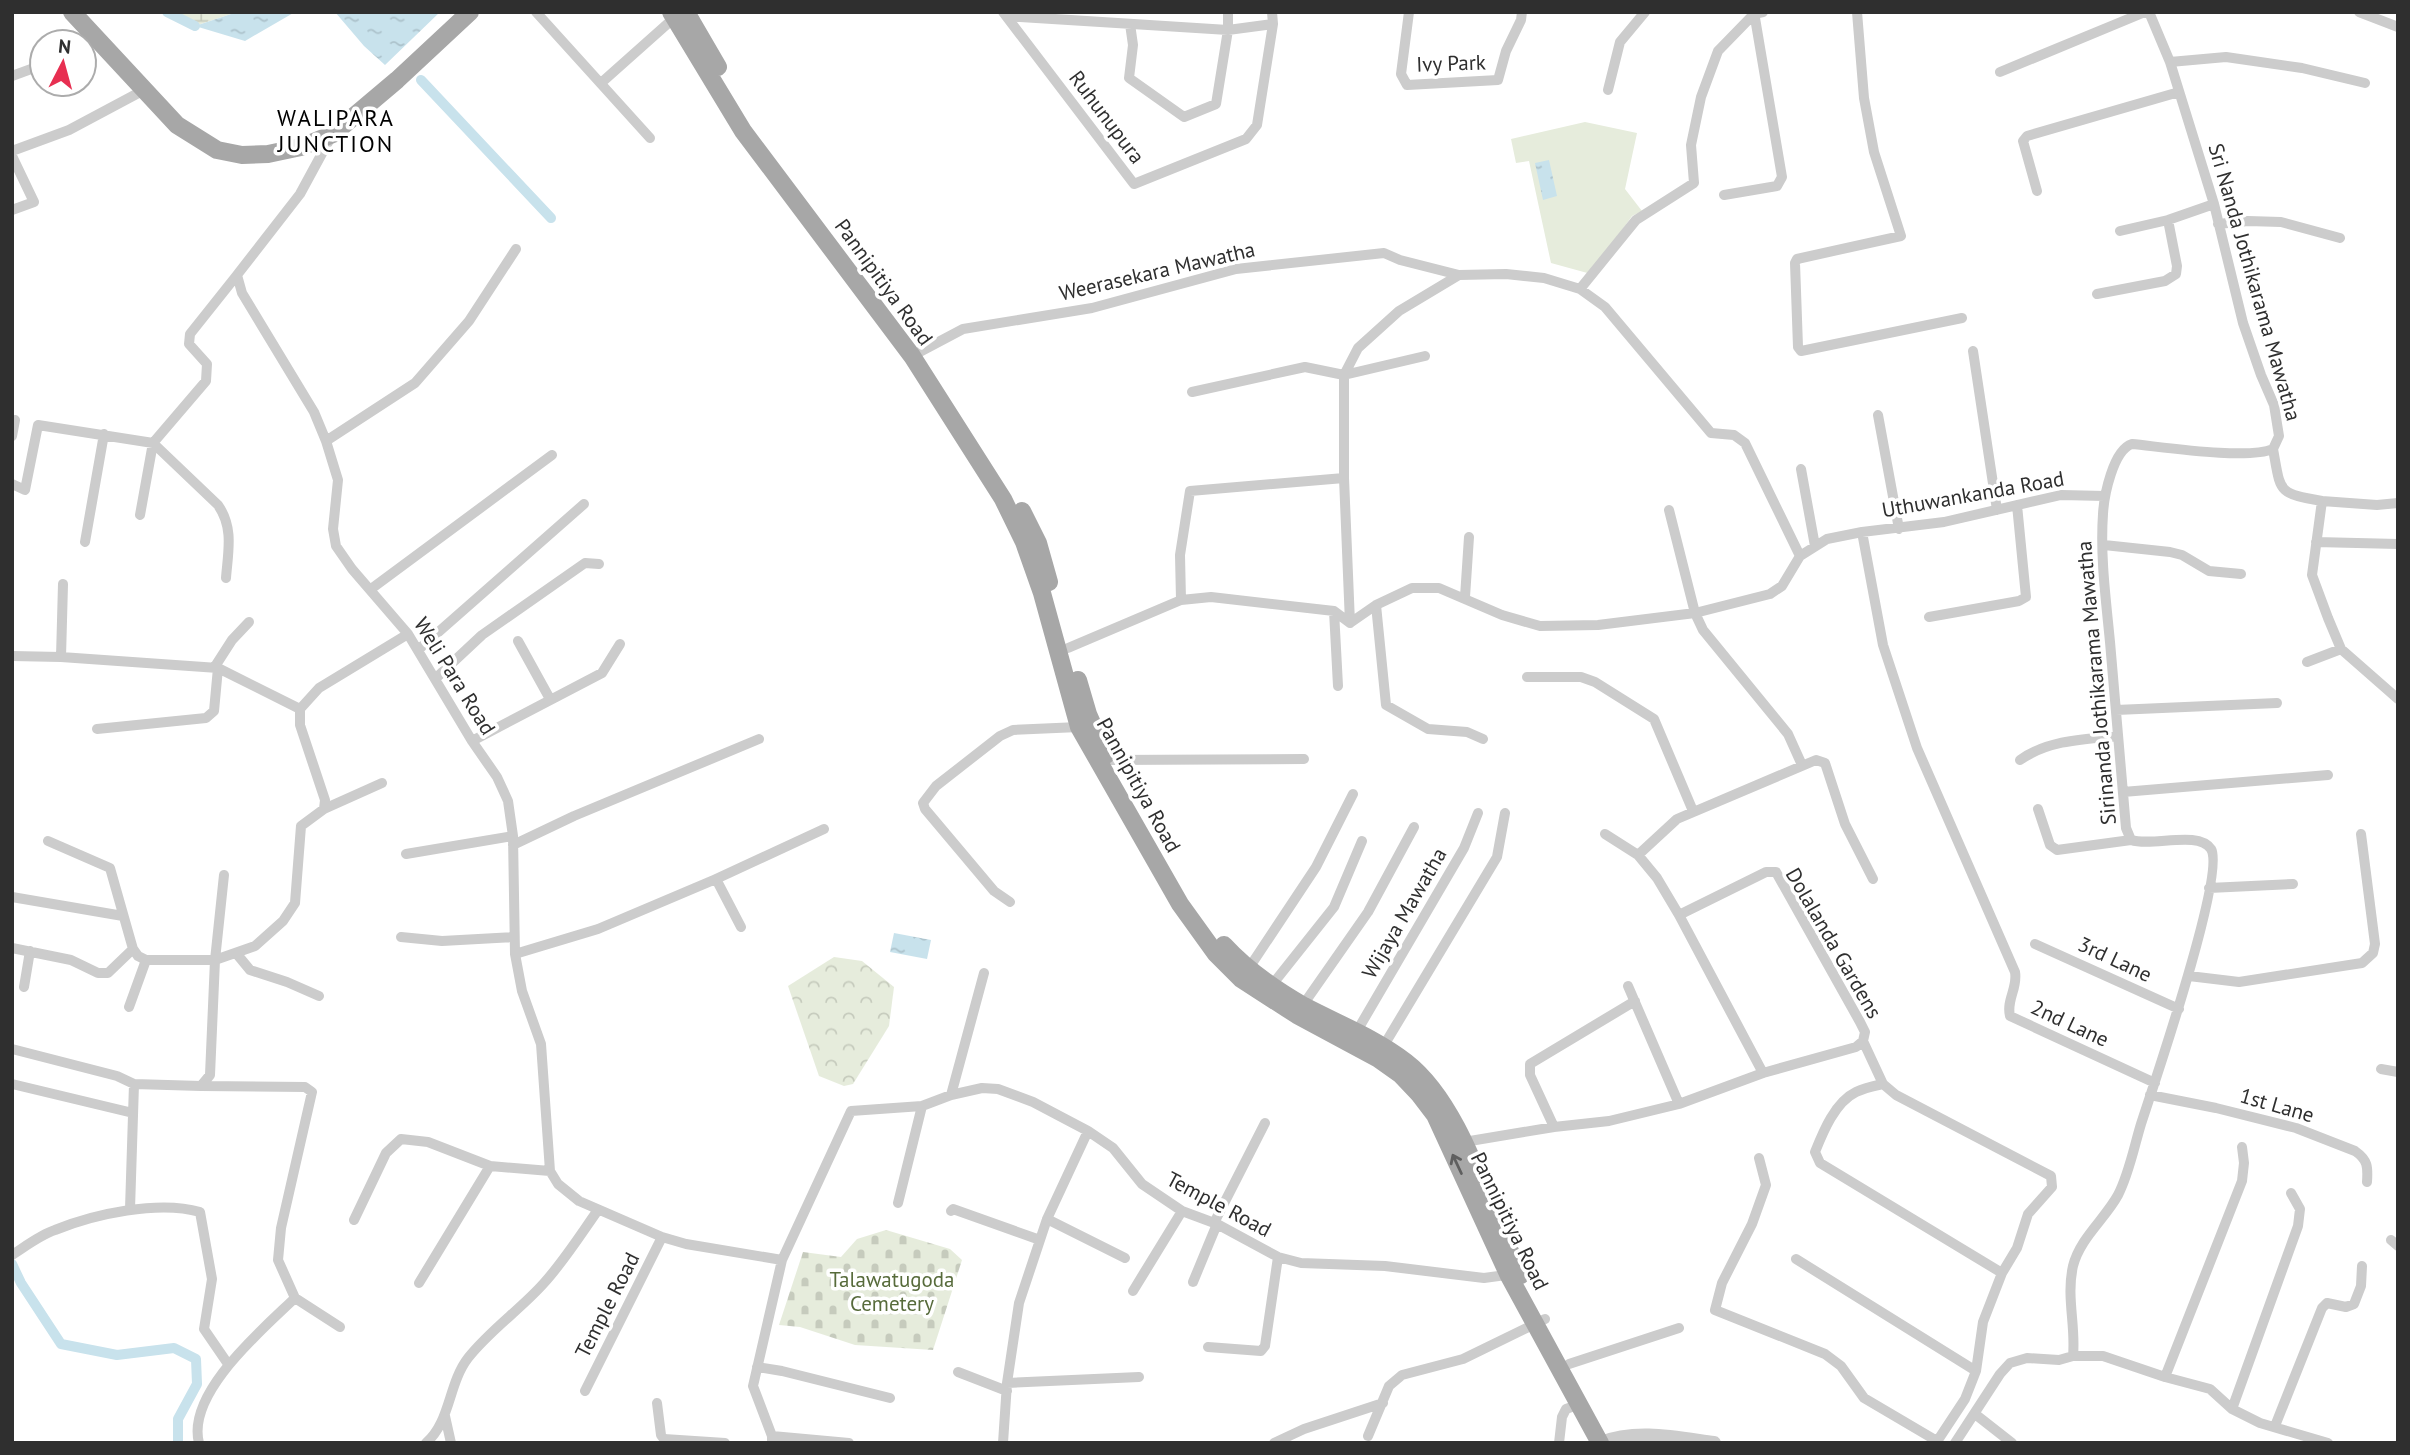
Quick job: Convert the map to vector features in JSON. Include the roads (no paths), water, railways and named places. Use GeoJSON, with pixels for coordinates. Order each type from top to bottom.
{"type":"FeatureCollection","features":[{"type":"Feature","properties":{"kind":"main road"},"geometry":{"type":"LineString","coordinates":[[72,12],[82,28]]}},
{"type":"Feature","properties":{"kind":"main road"},"geometry":{"type":"LineString","coordinates":[[98,48],[144,90],[177,125],[217,149],[242,155],[268,155],[301,147],[333,134],[405,73],[470,12]]}},
{"type":"Feature","properties":{"kind":"main road","name":"Pannipitiya Road"},"geometry":{"type":"LineString","coordinates":[[677,14],[743,131],[917,353],[1013,493],[1038,543],[1088,714],[1108,760],[1189,898],[1225,947],[1249,968],[1303,1005],[1357,1031],[1407,1062],[1430,1085],[1464,1142],[1514,1273]]}},
{"type":"Feature","properties":{"kind":"main road","name":"Pannipitiya Road"},"geometry":{"type":"LineString","coordinates":[[917,353],[1003,499],[1024,542],[1042,593],[1079,727],[1180,904],[1216,954],[1241,979],[1297,1015],[1377,1058],[1401,1075],[1419,1094],[1435,1115],[1580,1404],[1606,1442]]}},
{"type":"Feature","properties":{"kind":"main road","name":"Pannipitiya Road"},"geometry":{"type":"LineString","coordinates":[[1540,1322],[1569,1364],[1606,1442]]}},
{"type":"Feature","properties":{"kind":"street"},"geometry":{"type":"LineString","coordinates":[[536,12],[650,138]]}},
{"type":"Feature","properties":{"kind":"street","name":"Ruhunupura"},"geometry":{"type":"LineString","coordinates":[[1130,24],[1133,45],[1129,78],[1184,117],[1216,104],[1228,30],[1228,12]]}},
{"type":"Feature","properties":{"kind":"street","name":"Ivy Park"},"geometry":{"type":"LineString","coordinates":[[1409,12],[1401,74],[1407,85],[1499,80],[1506,51],[1521,20],[1522,12]]}},
{"type":"Feature","properties":{"kind":"street"},"geometry":{"type":"LineString","coordinates":[[1608,90],[1620,42],[1645,12]]}},
{"type":"Feature","properties":{"kind":"street"},"geometry":{"type":"LineString","coordinates":[[1857,12],[1864,97],[1874,152],[1901,236],[1797,259],[1794,264],[1798,347],[1801,351],[1806,351],[1962,318]]}},
{"type":"Feature","properties":{"kind":"street"},"geometry":{"type":"LineString","coordinates":[[2000,72],[2147,12]]}},
{"type":"Feature","properties":{"kind":"street","name":"Sri Nanda Jothikarama Mawatha"},"geometry":{"type":"LineString","coordinates":[[2105,496],[2116,460],[2123,448],[2132,444],[2256,454],[2273,449],[2279,436],[2277,416],[2243,323],[2214,204],[2170,62],[2147,12]]}},
{"type":"Feature","properties":{"kind":"street"},"geometry":{"type":"LineString","coordinates":[[2359,12],[2398,27]]}},
{"type":"Feature","properties":{"kind":"street"},"geometry":{"type":"LineString","coordinates":[[1724,195],[1777,186],[1782,177],[1757,13]]}},
{"type":"Feature","properties":{"kind":"street"},"geometry":{"type":"LineString","coordinates":[[1580,289],[1636,220],[1693,183],[1691,145],[1701,97],[1718,51],[1757,13]]}},
{"type":"Feature","properties":{"kind":"street"},"geometry":{"type":"LineString","coordinates":[[601,83],[677,14]]}},
{"type":"Feature","properties":{"kind":"street","name":"Ruhunupura"},"geometry":{"type":"LineString","coordinates":[[1004,14],[1083,17],[1130,24],[1228,30],[1273,18],[1257,125],[1246,139],[1134,184],[1004,14]]}},
{"type":"Feature","properties":{"kind":"street"},"geometry":{"type":"LineString","coordinates":[[2170,62],[2226,57],[2302,68],[2365,83]]}},
{"type":"Feature","properties":{"kind":"street"},"geometry":{"type":"LineString","coordinates":[[12,210],[34,202],[12,154],[69,130],[144,90]]}},
{"type":"Feature","properties":{"kind":"street"},"geometry":{"type":"LineString","coordinates":[[2037,191],[2023,141],[2027,136],[2179,92]]}},
{"type":"Feature","properties":{"kind":"street"},"geometry":{"type":"LineString","coordinates":[[140,515],[153,443],[206,381],[207,364],[190,344],[190,334],[300,194],[333,134]]}},
{"type":"Feature","properties":{"kind":"street"},"geometry":{"type":"LineString","coordinates":[[2120,231],[2168,220],[2214,204]]}},
{"type":"Feature","properties":{"kind":"street"},"geometry":{"type":"LineString","coordinates":[[2097,293],[2165,281],[2176,274],[2178,265],[2168,220]]}},
{"type":"Feature","properties":{"kind":"street"},"geometry":{"type":"LineString","coordinates":[[2218,224],[2248,220],[2281,222],[2340,238]]}},
{"type":"Feature","properties":{"kind":"street"},"geometry":{"type":"LineString","coordinates":[[326,441],[415,383],[469,321],[516,249]]}},
{"type":"Feature","properties":{"kind":"street","name":"Weerasekara Mawatha"},"geometry":{"type":"LineString","coordinates":[[917,353],[963,329],[1092,308],[1237,269],[1384,253],[1459,275],[1506,274],[1544,278],[1580,289],[1605,307],[1711,433],[1734,435],[1745,443],[1800,556]]}},
{"type":"Feature","properties":{"kind":"street","name":"Weli Para Road"},"geometry":{"type":"LineString","coordinates":[[237,275],[242,293],[314,412],[326,441],[338,480],[333,529],[336,546],[352,569],[408,634],[472,741],[497,777],[509,801],[513,840],[515,954],[522,991],[541,1044],[550,1171]]}},
{"type":"Feature","properties":{"kind":"street"},"geometry":{"type":"LineString","coordinates":[[1350,623],[1343,375],[1358,348],[1399,310],[1459,275]]}},
{"type":"Feature","properties":{"kind":"street"},"geometry":{"type":"LineString","coordinates":[[1973,351],[1997,510]]}},
{"type":"Feature","properties":{"kind":"street"},"geometry":{"type":"LineString","coordinates":[[1192,392],[1306,367],[1343,375],[1425,356]]}},
{"type":"Feature","properties":{"kind":"street"},"geometry":{"type":"LineString","coordinates":[[1878,415],[1899,529]]}},
{"type":"Feature","properties":{"kind":"street"},"geometry":{"type":"LineString","coordinates":[[12,436],[15,420]]}},
{"type":"Feature","properties":{"kind":"street"},"geometry":{"type":"LineString","coordinates":[[12,484],[25,490],[38,425],[153,443],[218,505],[225,515],[230,534],[226,578]]}},
{"type":"Feature","properties":{"kind":"street"},"geometry":{"type":"LineString","coordinates":[[85,542],[104,434]]}},
{"type":"Feature","properties":{"kind":"street"},"geometry":{"type":"LineString","coordinates":[[2273,449],[2280,486],[2289,496],[2377,505],[2398,503]]}},
{"type":"Feature","properties":{"kind":"street"},"geometry":{"type":"LineString","coordinates":[[371,589],[552,455]]}},
{"type":"Feature","properties":{"kind":"street"},"geometry":{"type":"LineString","coordinates":[[1801,470],[1815,546]]}},
{"type":"Feature","properties":{"kind":"street"},"geometry":{"type":"LineString","coordinates":[[1181,600],[1180,555],[1190,491],[1344,478]]}},
{"type":"Feature","properties":{"kind":"street","name":"Uthuwankanda Road"},"geometry":{"type":"LineString","coordinates":[[1350,623],[1376,605],[1412,588],[1439,588],[1502,615],[1540,626],[1598,625],[1695,613],[1770,594],[1782,586],[1800,556],[1827,539],[1944,522],[2062,495],[2105,496]]}},
{"type":"Feature","properties":{"kind":"street","name":"Sirinanda Jothikarama Mawatha"},"geometry":{"type":"LineString","coordinates":[[2073,1356],[2075,1336],[2069,1306],[2073,1266],[2083,1243],[2118,1194],[2189,976],[2214,858],[2212,850],[2203,841],[2192,839],[2143,843],[2131,840],[2126,828],[2105,583],[2105,496]]}},
{"type":"Feature","properties":{"kind":"street"},"geometry":{"type":"LineString","coordinates":[[2322,501],[2312,575],[2341,649],[2398,699]]}},
{"type":"Feature","properties":{"kind":"street"},"geometry":{"type":"LineString","coordinates":[[418,650],[584,504]]}},
{"type":"Feature","properties":{"kind":"street"},"geometry":{"type":"LineString","coordinates":[[1929,617],[2019,601],[2026,597],[2017,505]]}},
{"type":"Feature","properties":{"kind":"street"},"geometry":{"type":"LineString","coordinates":[[1669,510],[1695,613],[1703,630],[1787,734],[1802,765]]}},
{"type":"Feature","properties":{"kind":"street","name":"2nd Lane"},"geometry":{"type":"LineString","coordinates":[[1862,532],[1883,645],[1917,748],[2015,972],[2017,980],[2008,1007],[2010,1016],[2155,1083]]}},
{"type":"Feature","properties":{"kind":"street"},"geometry":{"type":"LineString","coordinates":[[1465,597],[1469,537]]}},
{"type":"Feature","properties":{"kind":"street"},"geometry":{"type":"LineString","coordinates":[[2316,542],[2398,544]]}},
{"type":"Feature","properties":{"kind":"street"},"geometry":{"type":"LineString","coordinates":[[2104,545],[2170,552],[2182,555],[2209,570],[2241,574]]}},
{"type":"Feature","properties":{"kind":"street"},"geometry":{"type":"LineString","coordinates":[[435,679],[494,627],[585,563],[599,564]]}},
{"type":"Feature","properties":{"kind":"street"},"geometry":{"type":"LineString","coordinates":[[61,657],[63,584]]}},
{"type":"Feature","properties":{"kind":"street"},"geometry":{"type":"LineString","coordinates":[[1068,648],[1181,600],[1211,597],[1334,611],[1350,623]]}},
{"type":"Feature","properties":{"kind":"street"},"geometry":{"type":"LineString","coordinates":[[1376,605],[1386,705],[1428,729],[1466,732],[1483,739]]}},
{"type":"Feature","properties":{"kind":"street"},"geometry":{"type":"LineString","coordinates":[[1334,611],[1338,686]]}},
{"type":"Feature","properties":{"kind":"street"},"geometry":{"type":"LineString","coordinates":[[97,729],[206,718],[214,711],[216,668],[232,640],[250,622]]}},
{"type":"Feature","properties":{"kind":"street"},"geometry":{"type":"LineString","coordinates":[[324,809],[325,800],[300,725],[300,709],[319,688],[408,634]]}},
{"type":"Feature","properties":{"kind":"street"},"geometry":{"type":"LineString","coordinates":[[518,641],[550,699]]}},
{"type":"Feature","properties":{"kind":"street"},"geometry":{"type":"LineString","coordinates":[[472,741],[602,673],[620,644]]}},
{"type":"Feature","properties":{"kind":"street"},"geometry":{"type":"LineString","coordinates":[[2307,662],[2341,649]]}},
{"type":"Feature","properties":{"kind":"street"},"geometry":{"type":"LineString","coordinates":[[12,656],[216,668],[300,709]]}},
{"type":"Feature","properties":{"kind":"street"},"geometry":{"type":"LineString","coordinates":[[1527,677],[1581,677],[1595,682],[1654,719],[1693,811]]}},
{"type":"Feature","properties":{"kind":"street"},"geometry":{"type":"LineString","coordinates":[[2116,710],[2277,703]]}},
{"type":"Feature","properties":{"kind":"street"},"geometry":{"type":"LineString","coordinates":[[1010,902],[994,891],[925,809],[923,803],[936,786],[1000,736],[1013,730],[1079,727]]}},
{"type":"Feature","properties":{"kind":"street"},"geometry":{"type":"LineString","coordinates":[[2020,760],[2040,747],[2118,736]]}},
{"type":"Feature","properties":{"kind":"street"},"geometry":{"type":"LineString","coordinates":[[406,854],[513,840],[760,739]]}},
{"type":"Feature","properties":{"kind":"street"},"geometry":{"type":"LineString","coordinates":[[1108,760],[1304,759]]}},
{"type":"Feature","properties":{"kind":"street"},"geometry":{"type":"LineString","coordinates":[[1638,855],[1677,819],[1816,760],[1825,763],[1845,824],[1873,879]]}},
{"type":"Feature","properties":{"kind":"street"},"geometry":{"type":"LineString","coordinates":[[2123,792],[2328,775]]}},
{"type":"Feature","properties":{"kind":"street"},"geometry":{"type":"LineString","coordinates":[[48,841],[110,867],[133,949],[138,956],[146,960],[215,960],[255,946],[283,921],[295,903],[301,825],[324,809],[382,783]]}},
{"type":"Feature","properties":{"kind":"street"},"geometry":{"type":"LineString","coordinates":[[1249,968],[1317,867],[1353,794]]}},
{"type":"Feature","properties":{"kind":"street"},"geometry":{"type":"LineString","coordinates":[[2038,810],[2050,845],[2057,850],[2131,840]]}},
{"type":"Feature","properties":{"kind":"street","name":"Wijaya Mawatha"},"geometry":{"type":"LineString","coordinates":[[1357,1031],[1464,848],[1478,813]]}},
{"type":"Feature","properties":{"kind":"street"},"geometry":{"type":"LineString","coordinates":[[1383,1047],[1497,857],[1505,813]]}},
{"type":"Feature","properties":{"kind":"street"},"geometry":{"type":"LineString","coordinates":[[1303,1005],[1368,912],[1414,827]]}},
{"type":"Feature","properties":{"kind":"street"},"geometry":{"type":"LineString","coordinates":[[515,954],[598,929],[824,830]]}},
{"type":"Feature","properties":{"kind":"street"},"geometry":{"type":"LineString","coordinates":[[1605,834],[1638,855],[1657,878],[1763,1073]]}},
{"type":"Feature","properties":{"kind":"street"},"geometry":{"type":"LineString","coordinates":[[2189,976],[2239,982],[2362,963],[2373,953],[2375,944],[2361,834]]}},
{"type":"Feature","properties":{"kind":"street"},"geometry":{"type":"LineString","coordinates":[[1272,985],[1335,906],[1362,841]]}},
{"type":"Feature","properties":{"kind":"street","name":"Dolalanda Gardens"},"geometry":{"type":"LineString","coordinates":[[1464,1142],[1609,1121],[1679,1104],[1763,1073],[1856,1047],[1863,1041],[1865,1032],[1860,1022],[1776,872],[1766,872],[1679,915]]}},
{"type":"Feature","properties":{"kind":"street"},"geometry":{"type":"LineString","coordinates":[[201,1086],[209,1075],[215,960],[224,875]]}},
{"type":"Feature","properties":{"kind":"street"},"geometry":{"type":"LineString","coordinates":[[716,879],[741,927]]}},
{"type":"Feature","properties":{"kind":"street"},"geometry":{"type":"LineString","coordinates":[[2209,888],[2293,884]]}},
{"type":"Feature","properties":{"kind":"street"},"geometry":{"type":"LineString","coordinates":[[12,897],[123,916]]}},
{"type":"Feature","properties":{"kind":"street"},"geometry":{"type":"LineString","coordinates":[[401,937],[442,941],[514,937]]}},
{"type":"Feature","properties":{"kind":"street","name":"3rd Lane"},"geometry":{"type":"LineString","coordinates":[[2035,944],[2179,1009]]}},
{"type":"Feature","properties":{"kind":"street"},"geometry":{"type":"LineString","coordinates":[[12,948],[71,960],[98,973],[108,973],[133,949]]}},
{"type":"Feature","properties":{"kind":"street"},"geometry":{"type":"LineString","coordinates":[[24,987],[30,951]]}},
{"type":"Feature","properties":{"kind":"street"},"geometry":{"type":"LineString","coordinates":[[236,953],[250,970],[319,996]]}},
{"type":"Feature","properties":{"kind":"street"},"geometry":{"type":"LineString","coordinates":[[129,1006],[146,960]]}},
{"type":"Feature","properties":{"kind":"street"},"geometry":{"type":"LineString","coordinates":[[951,1095],[984,974]]}},
{"type":"Feature","properties":{"kind":"street"},"geometry":{"type":"LineString","coordinates":[[1628,986],[1679,1104]]}},
{"type":"Feature","properties":{"kind":"street"},"geometry":{"type":"LineString","coordinates":[[1554,1127],[1530,1075],[1530,1065],[1635,1001]]}},
{"type":"Feature","properties":{"kind":"street"},"geometry":{"type":"LineString","coordinates":[[1759,1158],[1766,1185],[1752,1224],[1722,1283],[1715,1310],[1825,1354],[1841,1366],[1864,1398],[1937,1442],[1965,1399],[1976,1371],[1983,1322],[2001,1273],[2017,1248],[2028,1214],[2052,1187],[2051,1176],[1896,1096],[1883,1084],[1863,1041]]}},
{"type":"Feature","properties":{"kind":"street"},"geometry":{"type":"LineString","coordinates":[[12,1049],[117,1076],[134,1084],[305,1087],[312,1092],[281,1228],[278,1260],[295,1298],[340,1327]]}},
{"type":"Feature","properties":{"kind":"street"},"geometry":{"type":"LineString","coordinates":[[2381,1069],[2398,1072]]}},
{"type":"Feature","properties":{"kind":"street"},"geometry":{"type":"LineString","coordinates":[[12,1084],[133,1113]]}},
{"type":"Feature","properties":{"kind":"street"},"geometry":{"type":"LineString","coordinates":[[130,1209],[134,1084]]}},
{"type":"Feature","properties":{"kind":"street"},"geometry":{"type":"LineString","coordinates":[[1883,1084],[1855,1092],[1843,1102],[1824,1130],[1815,1152],[1820,1163],[2001,1273]]}},
{"type":"Feature","properties":{"kind":"street","name":"Temple Road"},"geometry":{"type":"LineString","coordinates":[[782,1261],[851,1111],[922,1106],[951,1095],[982,1088],[998,1089],[1033,1102],[1088,1131],[1113,1148],[1142,1185],[1182,1211],[1216,1223],[1278,1257],[1301,1263],[1385,1266],[1484,1278],[1514,1273]]}},
{"type":"Feature","properties":{"kind":"street","name":"1st Lane"},"geometry":{"type":"LineString","coordinates":[[2150,1095],[2296,1128],[2355,1151],[2363,1156],[2369,1165],[2367,1182]]}},
{"type":"Feature","properties":{"kind":"street"},"geometry":{"type":"LineString","coordinates":[[898,1203],[922,1106]]}},
{"type":"Feature","properties":{"kind":"street"},"geometry":{"type":"LineString","coordinates":[[1193,1282],[1216,1223],[1265,1123]]}},
{"type":"Feature","properties":{"kind":"street"},"geometry":{"type":"LineString","coordinates":[[1003,1443],[1007,1387],[1019,1303],[1047,1219],[1088,1131]]}},
{"type":"Feature","properties":{"kind":"street"},"geometry":{"type":"LineString","coordinates":[[355,1220],[386,1153],[401,1139],[428,1142],[490,1166],[550,1171],[558,1184],[579,1201],[662,1237],[685,1244],[782,1261],[753,1386],[772,1439],[849,1443]]}},
{"type":"Feature","properties":{"kind":"street"},"geometry":{"type":"LineString","coordinates":[[2165,1377],[2242,1181],[2242,1147]]}},
{"type":"Feature","properties":{"kind":"street"},"geometry":{"type":"LineString","coordinates":[[419,1283],[490,1166]]}},
{"type":"Feature","properties":{"kind":"street"},"geometry":{"type":"LineString","coordinates":[[2232,1409],[2298,1226],[2300,1209],[2291,1193]]}},
{"type":"Feature","properties":{"kind":"street"},"geometry":{"type":"LineString","coordinates":[[12,1255],[54,1230],[130,1209],[188,1208],[200,1212],[212,1279],[204,1329],[228,1364]]}},
{"type":"Feature","properties":{"kind":"street"},"geometry":{"type":"LineString","coordinates":[[426,1443],[436,1434],[450,1393],[467,1359],[545,1282],[598,1209]]}},
{"type":"Feature","properties":{"kind":"street"},"geometry":{"type":"LineString","coordinates":[[951,1211],[953,1209],[1040,1240]]}},
{"type":"Feature","properties":{"kind":"street"},"geometry":{"type":"LineString","coordinates":[[1133,1291],[1182,1211]]}},
{"type":"Feature","properties":{"kind":"street"},"geometry":{"type":"LineString","coordinates":[[1047,1219],[1125,1258]]}},
{"type":"Feature","properties":{"kind":"street","name":"Temple Road"},"geometry":{"type":"LineString","coordinates":[[585,1391],[662,1237]]}},
{"type":"Feature","properties":{"kind":"street"},"geometry":{"type":"LineString","coordinates":[[1208,1347],[1261,1351],[1265,1346],[1278,1257]]}},
{"type":"Feature","properties":{"kind":"street"},"geometry":{"type":"LineString","coordinates":[[1796,1259],[1976,1371]]}},
{"type":"Feature","properties":{"kind":"street"},"geometry":{"type":"LineString","coordinates":[[2275,1426],[2322,1308],[2327,1303],[2346,1307],[2354,1304],[2361,1286],[2362,1266]]}},
{"type":"Feature","properties":{"kind":"street"},"geometry":{"type":"LineString","coordinates":[[200,1443],[197,1435],[204,1402],[228,1364],[295,1298]]}},
{"type":"Feature","properties":{"kind":"street"},"geometry":{"type":"LineString","coordinates":[[1356,1443],[1370,1439],[1389,1386],[1402,1376],[1463,1359],[1540,1322]]}},
{"type":"Feature","properties":{"kind":"street"},"geometry":{"type":"LineString","coordinates":[[1569,1364],[1679,1328]]}},
{"type":"Feature","properties":{"kind":"street"},"geometry":{"type":"LineString","coordinates":[[1955,1443],[2010,1363],[2027,1358],[2059,1360],[2073,1356],[2103,1356],[2210,1389],[2232,1409],[2260,1423],[2328,1443]]}},
{"type":"Feature","properties":{"kind":"street"},"geometry":{"type":"LineString","coordinates":[[757,1367],[890,1398]]}},
{"type":"Feature","properties":{"kind":"street"},"geometry":{"type":"LineString","coordinates":[[958,1372],[1007,1387],[1139,1377]]}},
{"type":"Feature","properties":{"kind":"street"},"geometry":{"type":"LineString","coordinates":[[657,1403],[661,1435],[664,1439],[725,1443]]}},
{"type":"Feature","properties":{"kind":"street"},"geometry":{"type":"LineString","coordinates":[[1274,1443],[1304,1429],[1383,1403]]}},
{"type":"Feature","properties":{"kind":"street"},"geometry":{"type":"LineString","coordinates":[[1559,1443],[1562,1417],[1566,1409],[1580,1404]]}},
{"type":"Feature","properties":{"kind":"street"},"geometry":{"type":"LineString","coordinates":[[1975,1414],[2012,1443]]}},
{"type":"Feature","properties":{"kind":"street"},"geometry":{"type":"LineString","coordinates":[[444,1416],[451,1443]]}},
{"type":"Feature","properties":{"kind":"street"},"geometry":{"type":"LineString","coordinates":[[1606,1442],[1654,1435],[1714,1443]]}},
{"type":"Feature","properties":{"kind":"water"},"geometry":{"type":"Polygon","coordinates":[[[237,12],[295,12],[245,41],[195,26],[237,12]]]}},
{"type":"Feature","properties":{"kind":"water"},"geometry":{"type":"Polygon","coordinates":[[[335,12],[440,12],[385,65],[364,46],[335,12]]]}},
{"type":"Feature","properties":{"kind":"water"},"geometry":{"type":"Polygon","coordinates":[[[1549,160],[1557,196],[1543,200],[1535,163],[1549,160]]]}},
{"type":"Feature","properties":{"kind":"water"},"geometry":{"type":"Polygon","coordinates":[[[894,933],[931,940],[927,959],[890,952],[894,933]]]}},
{"type":"Feature","properties":{"kind":"waterway"},"geometry":{"type":"LineString","coordinates":[[167,12],[195,26]]}},
{"type":"Feature","properties":{"kind":"waterway"},"geometry":{"type":"LineString","coordinates":[[421,80],[551,218]]}},
{"type":"Feature","properties":{"kind":"waterway"},"geometry":{"type":"LineString","coordinates":[[12,1264],[21,1283],[61,1344],[117,1355],[174,1348],[196,1359],[197,1384],[178,1419],[178,1443]]}},
{"type":"Feature","properties":{"kind":"district","name":"WALIPARA JUNCTION"},"geometry":{"type":"Point","coordinates":[336,130]}},
{"type":"Feature","properties":{"kind":"park label","name":"Talawatugoda Cemetery"},"geometry":{"type":"Point","coordinates":[892,1291]}}]}
